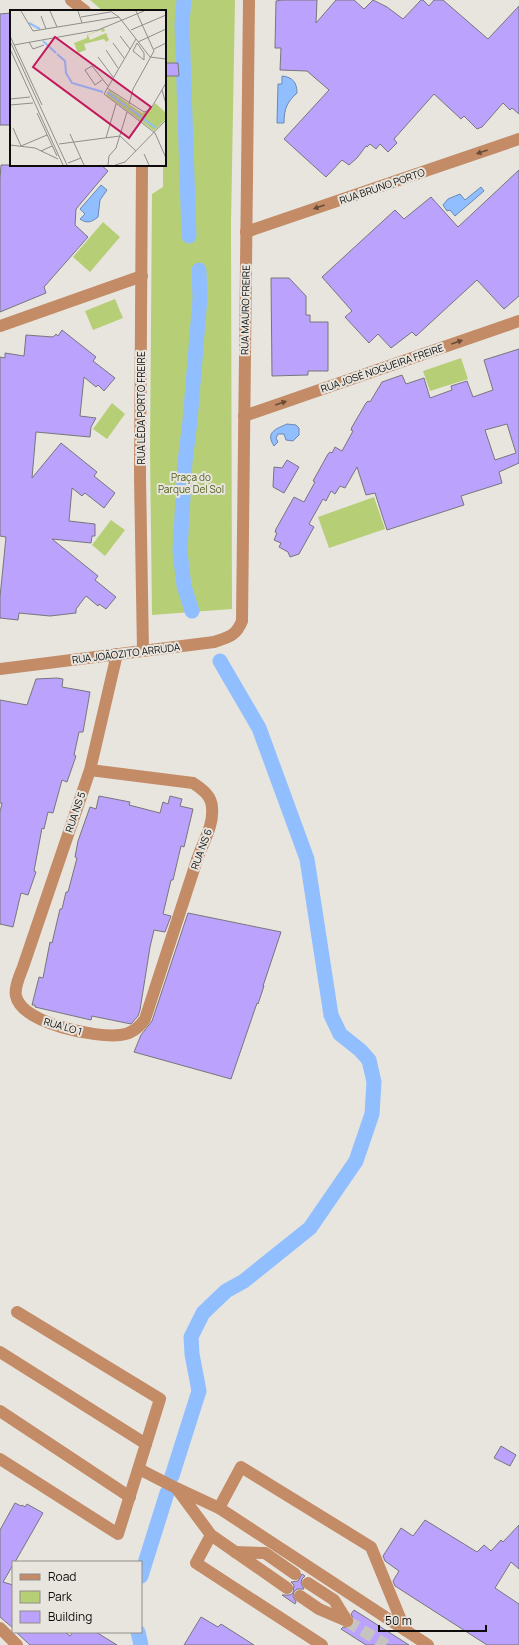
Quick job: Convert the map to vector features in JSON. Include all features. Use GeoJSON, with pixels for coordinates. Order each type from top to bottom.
{"type":"FeatureCollection","features":[{"type":"Feature","properties":{"kind":"street"},"geometry":{"type":"LineString","coordinates":[[71,0],[84,10]]}},
{"type":"Feature","properties":{"kind":"street","name":"RUA MAURO FREIRE"},"geometry":{"type":"LineString","coordinates":[[242,621],[249,0]]}},
{"type":"Feature","properties":{"kind":"street","name":"RUA BRUNO PORTO"},"geometry":{"type":"LineString","coordinates":[[246,232],[519,139]]}},
{"type":"Feature","properties":{"kind":"street","name":"RUA LÊDA PORTO FREIRE"},"geometry":{"type":"LineString","coordinates":[[142,166],[140,476],[143,650]]}},
{"type":"Feature","properties":{"kind":"street"},"geometry":{"type":"LineString","coordinates":[[0,326],[142,276]]}},
{"type":"Feature","properties":{"kind":"street","name":"RUA JOSÉ NOGUEIRA FREIRE"},"geometry":{"type":"LineString","coordinates":[[244,416],[519,321]]}},
{"type":"Feature","properties":{"kind":"street","name":"RUA JOÃOZITO ARRUDA"},"geometry":{"type":"LineString","coordinates":[[0,669],[214,642],[226,638],[238,630],[242,621]]}},
{"type":"Feature","properties":{"kind":"street","name":"RUA NS 5"},"geometry":{"type":"LineString","coordinates":[[23,966],[90,770],[118,654]]}},
{"type":"Feature","properties":{"kind":"street","name":"RUA NS 6"},"geometry":{"type":"LineString","coordinates":[[90,770],[192,783],[203,789],[212,803],[211,821],[196,860],[146,1019]]}},
{"type":"Feature","properties":{"kind":"street","name":"RUA LO 1"},"geometry":{"type":"LineString","coordinates":[[23,966],[16,996],[20,1006],[35,1017],[93,1035],[126,1034],[140,1027],[146,1019]]}},
{"type":"Feature","properties":{"kind":"street"},"geometry":{"type":"LineString","coordinates":[[0,1459],[118,1534],[160,1399],[17,1312]]}},
{"type":"Feature","properties":{"kind":"street"},"geometry":{"type":"LineString","coordinates":[[0,1352],[146,1444]]}},
{"type":"Feature","properties":{"kind":"street"},"geometry":{"type":"LineString","coordinates":[[0,1411],[130,1496]]}},
{"type":"Feature","properties":{"kind":"street"},"geometry":{"type":"LineString","coordinates":[[219,1508],[241,1467],[371,1547],[405,1630]]}},
{"type":"Feature","properties":{"kind":"street"},"geometry":{"type":"LineString","coordinates":[[138,1469],[219,1508],[428,1645]]}},
{"type":"Feature","properties":{"kind":"street"},"geometry":{"type":"LineString","coordinates":[[176,1488],[212,1535],[287,1588]]}},
{"type":"Feature","properties":{"kind":"street"},"geometry":{"type":"LineString","coordinates":[[212,1535],[196,1563],[322,1645]]}},
{"type":"Feature","properties":{"kind":"street"},"geometry":{"type":"LineString","coordinates":[[235,1552],[265,1553],[296,1574]]}},
{"type":"Feature","properties":{"kind":"street"},"geometry":{"type":"LineString","coordinates":[[300,1596],[319,1609],[347,1621],[334,1600],[308,1583]]}},
{"type":"Feature","properties":{"kind":"street"},"geometry":{"type":"LineString","coordinates":[[0,1628],[17,1645]]}},
{"type":"Feature","properties":{"kind":"green space","name":"Praça do Parque Del Sol"},"geometry":{"type":"Polygon","coordinates":[[[90,0],[235,0],[231,223],[232,609],[152,615],[150,450],[152,194],[163,187],[163,166],[166,166],[166,10],[102,10],[90,0]]]}},
{"type":"Feature","properties":{"kind":"green space"},"geometry":{"type":"Polygon","coordinates":[[[103,222],[120,237],[90,272],[73,257],[103,222]]]}},
{"type":"Feature","properties":{"kind":"green space"},"geometry":{"type":"Polygon","coordinates":[[[115,299],[123,318],[93,330],[85,311],[115,299]]]}},
{"type":"Feature","properties":{"kind":"green space"},"geometry":{"type":"Polygon","coordinates":[[[461,358],[468,379],[430,391],[423,371],[461,358]]]}},
{"type":"Feature","properties":{"kind":"green space"},"geometry":{"type":"Polygon","coordinates":[[[112,403],[125,414],[107,439],[93,429],[112,403]]]}},
{"type":"Feature","properties":{"kind":"green space"},"geometry":{"type":"Polygon","coordinates":[[[374,497],[385,529],[329,548],[318,517],[374,497]]]}},
{"type":"Feature","properties":{"kind":"green space"},"geometry":{"type":"Polygon","coordinates":[[[111,520],[125,530],[105,556],[92,545],[111,520]]]}},
{"type":"Feature","properties":{"kind":"water"},"geometry":{"type":"Polygon","coordinates":[[[282,76],[294,81],[297,93],[287,106],[284,123],[277,123],[278,84],[282,84],[282,76]]]}},
{"type":"Feature","properties":{"kind":"water"},"geometry":{"type":"Polygon","coordinates":[[[101,185],[107,190],[100,200],[98,217],[89,222],[85,222],[80,219],[85,214],[80,209],[101,185]]]}},
{"type":"Feature","properties":{"kind":"water"},"geometry":{"type":"Polygon","coordinates":[[[481,187],[484,191],[455,216],[450,210],[447,211],[443,205],[448,199],[460,194],[465,200],[481,187]]]}},
{"type":"Feature","properties":{"kind":"water"},"geometry":{"type":"Polygon","coordinates":[[[287,424],[296,425],[299,428],[299,435],[293,441],[286,440],[284,434],[278,434],[276,438],[278,442],[274,446],[271,434],[276,429],[287,424]]]}},
{"type":"Feature","properties":{"kind":"building"},"geometry":{"type":"Polygon","coordinates":[[[317,0],[316,23],[336,0],[354,0],[364,9],[373,0],[387,7],[403,19],[421,0],[429,6],[434,0],[443,0],[488,39],[519,6],[519,114],[512,108],[510,110],[503,103],[482,127],[477,129],[464,116],[461,119],[434,94],[394,139],[397,143],[388,152],[380,144],[376,149],[370,144],[367,147],[366,146],[357,158],[349,165],[342,160],[326,177],[284,139],[329,90],[307,71],[280,70],[281,48],[275,48],[276,1],[317,0]]]}},
{"type":"Feature","properties":{"kind":"building"},"geometry":{"type":"Polygon","coordinates":[[[10,13],[10,125],[0,125],[0,14],[10,13]]]}},
{"type":"Feature","properties":{"kind":"building"},"geometry":{"type":"Polygon","coordinates":[[[166,63],[178,63],[179,76],[166,76],[166,63]]]}},
{"type":"Feature","properties":{"kind":"building"},"geometry":{"type":"Polygon","coordinates":[[[1,165],[102,166],[108,171],[76,209],[75,225],[88,237],[44,287],[46,293],[0,312],[1,165]]]}},
{"type":"Feature","properties":{"kind":"building"},"geometry":{"type":"Polygon","coordinates":[[[519,170],[519,296],[504,309],[477,280],[416,336],[412,332],[391,348],[378,334],[369,343],[345,317],[352,311],[322,277],[395,210],[404,219],[431,197],[458,227],[519,170]]]}},
{"type":"Feature","properties":{"kind":"building"},"geometry":{"type":"Polygon","coordinates":[[[271,278],[289,278],[306,296],[306,315],[310,315],[310,322],[328,322],[328,371],[308,371],[308,375],[272,376],[271,278]]]}},
{"type":"Feature","properties":{"kind":"building"},"geometry":{"type":"Polygon","coordinates":[[[62,330],[96,357],[93,361],[115,378],[104,391],[98,385],[96,387],[84,377],[80,416],[96,418],[91,427],[90,437],[36,432],[32,478],[61,443],[97,472],[94,476],[115,493],[104,508],[85,493],[82,496],[72,488],[69,521],[95,524],[95,536],[92,536],[91,543],[52,539],[98,576],[95,580],[116,597],[106,609],[99,604],[98,606],[86,596],[76,609],[76,613],[50,616],[19,613],[18,620],[0,618],[0,597],[6,537],[0,536],[0,357],[5,358],[5,353],[24,356],[26,335],[53,337],[56,334],[58,336],[62,330]]]}},
{"type":"Feature","properties":{"kind":"building"},"geometry":{"type":"Polygon","coordinates":[[[519,349],[519,463],[499,472],[502,483],[461,496],[464,505],[387,530],[375,493],[366,495],[357,467],[345,488],[340,486],[335,494],[331,491],[326,501],[323,499],[309,524],[314,527],[299,554],[290,557],[288,552],[279,547],[281,543],[274,540],[277,533],[275,532],[294,497],[304,502],[315,482],[313,481],[328,454],[330,452],[332,453],[335,447],[342,451],[353,431],[351,430],[352,427],[366,403],[368,401],[370,402],[382,382],[402,375],[406,384],[424,378],[430,398],[452,390],[451,386],[467,381],[473,397],[493,390],[484,360],[519,349]],[[507,424],[485,430],[495,460],[516,453],[507,424]]]}},
{"type":"Feature","properties":{"kind":"building"},"geometry":{"type":"Polygon","coordinates":[[[287,460],[299,467],[284,493],[273,487],[274,467],[282,468],[287,460]]]}},
{"type":"Feature","properties":{"kind":"building"},"geometry":{"type":"Polygon","coordinates":[[[36,679],[63,679],[62,687],[90,692],[83,732],[79,732],[74,755],[76,756],[67,782],[62,780],[53,813],[48,812],[44,829],[42,828],[34,871],[36,872],[28,895],[21,893],[13,927],[0,924],[0,812],[2,803],[0,803],[0,700],[27,705],[36,679]]]}},
{"type":"Feature","properties":{"kind":"building"},"geometry":{"type":"Polygon","coordinates":[[[99,796],[130,802],[129,805],[160,813],[163,802],[168,804],[170,796],[182,799],[180,806],[193,809],[184,847],[181,846],[163,914],[171,916],[165,932],[154,930],[140,1010],[138,1016],[131,1024],[92,1016],[91,1020],[32,1005],[39,977],[43,978],[50,942],[52,943],[60,909],[62,909],[66,892],[68,892],[77,858],[75,857],[78,841],[90,807],[96,809],[99,796]]]}},
{"type":"Feature","properties":{"kind":"building"},"geometry":{"type":"Polygon","coordinates":[[[188,913],[281,932],[258,1004],[257,1003],[231,1079],[134,1052],[141,1035],[152,1021],[188,913]]]}},
{"type":"Feature","properties":{"kind":"building"},"geometry":{"type":"Polygon","coordinates":[[[501,1446],[516,1455],[510,1466],[494,1458],[501,1446]]]}},
{"type":"Feature","properties":{"kind":"building"},"geometry":{"type":"Polygon","coordinates":[[[15,1503],[25,1507],[27,1504],[43,1513],[16,1561],[12,1561],[12,1567],[3,1582],[12,1585],[12,1627],[0,1617],[0,1530],[15,1503]]]}},
{"type":"Feature","properties":{"kind":"building"},"geometry":{"type":"Polygon","coordinates":[[[425,1520],[477,1552],[484,1545],[491,1551],[501,1540],[503,1542],[519,1525],[519,1569],[511,1562],[495,1588],[519,1604],[519,1645],[487,1645],[395,1586],[393,1581],[399,1571],[385,1561],[383,1556],[401,1528],[413,1536],[425,1520]]]}},
{"type":"Feature","properties":{"kind":"building"},"geometry":{"type":"Polygon","coordinates":[[[302,1574],[305,1576],[301,1583],[304,1589],[297,1589],[294,1592],[293,1596],[296,1602],[295,1604],[282,1595],[290,1595],[293,1593],[294,1585],[291,1582],[298,1581],[302,1574]]]}},
{"type":"Feature","properties":{"kind":"building"},"geometry":{"type":"Polygon","coordinates":[[[354,1610],[409,1645],[366,1645],[341,1629],[343,1627],[351,1628],[354,1620],[351,1614],[354,1610]]]}},
{"type":"Feature","properties":{"kind":"building"},"geometry":{"type":"Polygon","coordinates":[[[201,1617],[218,1627],[221,1624],[254,1645],[184,1645],[201,1617]]]}},
{"type":"Feature","properties":{"kind":"building"},"geometry":{"type":"Polygon","coordinates":[[[17,1633],[66,1633],[70,1636],[72,1633],[98,1633],[117,1645],[30,1645],[17,1633]]]}},
{"type":"Feature","properties":{"kind":"waterway"},"geometry":{"type":"LineString","coordinates":[[184,0],[182,24],[189,236]]}},
{"type":"Feature","properties":{"kind":"waterway"},"geometry":{"type":"LineString","coordinates":[[192,611],[184,586],[180,551],[185,462],[190,421],[200,298],[199,270]]}},
{"type":"Feature","properties":{"kind":"waterway"},"geometry":{"type":"LineString","coordinates":[[172,1476],[199,1391],[192,1354],[191,1337],[203,1313],[226,1291],[244,1281],[310,1228],[356,1161],[372,1114],[374,1082],[369,1060],[360,1050],[340,1034],[331,1015],[307,859],[259,728],[220,661]]}},
{"type":"Feature","properties":{"kind":"waterway"},"geometry":{"type":"LineString","coordinates":[[142,1573],[167,1493]]}},
{"type":"Feature","properties":{"kind":"waterway"},"geometry":{"type":"LineString","coordinates":[[138,1633],[141,1645]]}},
{"type":"Feature","properties":{"kind":"tunnel"},"geometry":{"type":"LineString","coordinates":[[347,1621],[386,1645]]}}]}
